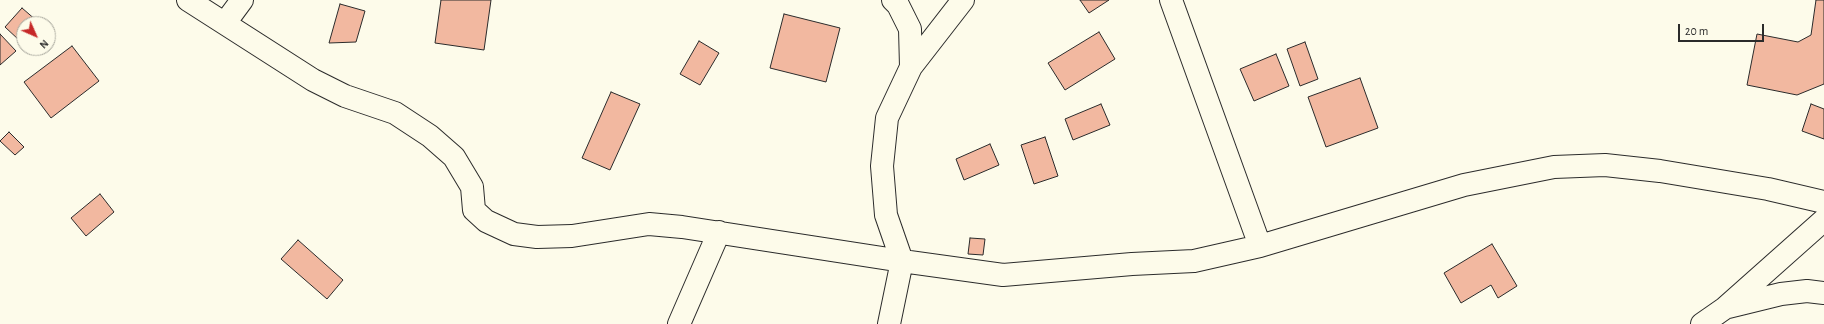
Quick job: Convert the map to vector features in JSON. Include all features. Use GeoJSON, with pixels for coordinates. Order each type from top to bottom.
{"type":"FeatureCollection","features":[{"type":"Feature","properties":{"kind":"street"},"geometry":{"type":"LineString","coordinates":[[188,0],[313,80],[345,96],[394,113],[430,136],[454,157],[472,187],[474,210],[486,221],[514,234],[537,237],[572,236],[649,224],[719,232],[1003,275],[1132,264],[1194,261],[1260,246],[1464,185],[1554,167],[1605,166],[1660,171],[1768,189],[1824,202]]}},
{"type":"Feature","properties":{"kind":"street"},"geometry":{"type":"LineString","coordinates":[[225,23],[242,0]]}},
{"type":"Feature","properties":{"kind":"street"},"geometry":{"type":"LineString","coordinates":[[893,0],[898,5],[910,29],[911,67]]}},
{"type":"Feature","properties":{"kind":"street"},"geometry":{"type":"LineString","coordinates":[[889,324],[902,260],[886,215],[882,166],[888,118],[911,67],[963,0]]}},
{"type":"Feature","properties":{"kind":"street"},"geometry":{"type":"LineString","coordinates":[[1171,0],[1260,246]]}},
{"type":"Feature","properties":{"kind":"street"},"geometry":{"type":"LineString","coordinates":[[1702,324],[1725,308],[1824,220]]}},
{"type":"Feature","properties":{"kind":"street"},"geometry":{"type":"LineString","coordinates":[[679,324],[719,232]]}},
{"type":"Feature","properties":{"kind":"street"},"geometry":{"type":"LineString","coordinates":[[1725,308],[1781,294],[1807,290],[1824,293]]}},
{"type":"Feature","properties":{"kind":"building"},"geometry":{"type":"Polygon","coordinates":[[[441,0],[491,0],[484,50],[435,43],[441,0]]]}},
{"type":"Feature","properties":{"kind":"building"},"geometry":{"type":"Polygon","coordinates":[[[1080,0],[1109,0],[1089,13],[1080,0]]]}},
{"type":"Feature","properties":{"kind":"building"},"geometry":{"type":"Polygon","coordinates":[[[1816,0],[1824,0],[1824,84],[1797,95],[1747,85],[1757,34],[1798,42],[1811,35],[1816,0]]]}},
{"type":"Feature","properties":{"kind":"building"},"geometry":{"type":"Polygon","coordinates":[[[340,4],[365,11],[356,42],[329,43],[340,4]]]}},
{"type":"Feature","properties":{"kind":"building"},"geometry":{"type":"Polygon","coordinates":[[[22,8],[31,16],[16,16],[16,37],[5,27],[22,8]]]}},
{"type":"Feature","properties":{"kind":"building"},"geometry":{"type":"Polygon","coordinates":[[[784,14],[840,28],[826,82],[770,68],[784,14]]]}},
{"type":"Feature","properties":{"kind":"building"},"geometry":{"type":"Polygon","coordinates":[[[1099,32],[1115,59],[1065,90],[1048,63],[1099,32]]]}},
{"type":"Feature","properties":{"kind":"building"},"geometry":{"type":"Polygon","coordinates":[[[0,34],[16,51],[0,65],[0,34]]]}},
{"type":"Feature","properties":{"kind":"building"},"geometry":{"type":"Polygon","coordinates":[[[699,41],[719,53],[700,85],[680,74],[699,41]]]}},
{"type":"Feature","properties":{"kind":"building"},"geometry":{"type":"Polygon","coordinates":[[[1305,42],[1318,79],[1300,86],[1287,49],[1305,42]]]}},
{"type":"Feature","properties":{"kind":"building"},"geometry":{"type":"Polygon","coordinates":[[[72,46],[99,81],[51,118],[24,82],[72,46]]]}},
{"type":"Feature","properties":{"kind":"building"},"geometry":{"type":"Polygon","coordinates":[[[1276,54],[1289,86],[1254,101],[1240,69],[1276,54]]]}},
{"type":"Feature","properties":{"kind":"building"},"geometry":{"type":"Polygon","coordinates":[[[1360,78],[1378,128],[1326,147],[1308,97],[1360,78]]]}},
{"type":"Feature","properties":{"kind":"building"},"geometry":{"type":"Polygon","coordinates":[[[611,92],[640,104],[610,170],[582,158],[611,92]]]}},
{"type":"Feature","properties":{"kind":"building"},"geometry":{"type":"Polygon","coordinates":[[[1101,104],[1110,125],[1073,140],[1065,119],[1101,104]]]}},
{"type":"Feature","properties":{"kind":"building"},"geometry":{"type":"Polygon","coordinates":[[[1811,104],[1824,109],[1824,139],[1802,131],[1811,104]]]}},
{"type":"Feature","properties":{"kind":"building"},"geometry":{"type":"Polygon","coordinates":[[[9,132],[24,147],[15,155],[0,141],[9,132]]]}},
{"type":"Feature","properties":{"kind":"building"},"geometry":{"type":"Polygon","coordinates":[[[1045,137],[1058,176],[1034,184],[1021,145],[1045,137]]]}},
{"type":"Feature","properties":{"kind":"building"},"geometry":{"type":"Polygon","coordinates":[[[990,144],[999,165],[964,180],[956,159],[990,144]]]}},
{"type":"Feature","properties":{"kind":"building"},"geometry":{"type":"Polygon","coordinates":[[[100,194],[114,212],[86,236],[71,218],[100,194]]]}},
{"type":"Feature","properties":{"kind":"building"},"geometry":{"type":"Polygon","coordinates":[[[970,238],[985,239],[983,255],[968,254],[970,238]]]}},
{"type":"Feature","properties":{"kind":"building"},"geometry":{"type":"Polygon","coordinates":[[[298,240],[343,280],[327,299],[281,259],[298,240]]]}},
{"type":"Feature","properties":{"kind":"building"},"geometry":{"type":"Polygon","coordinates":[[[1492,244],[1517,286],[1498,298],[1491,285],[1461,303],[1444,273],[1492,244]]]}}]}
